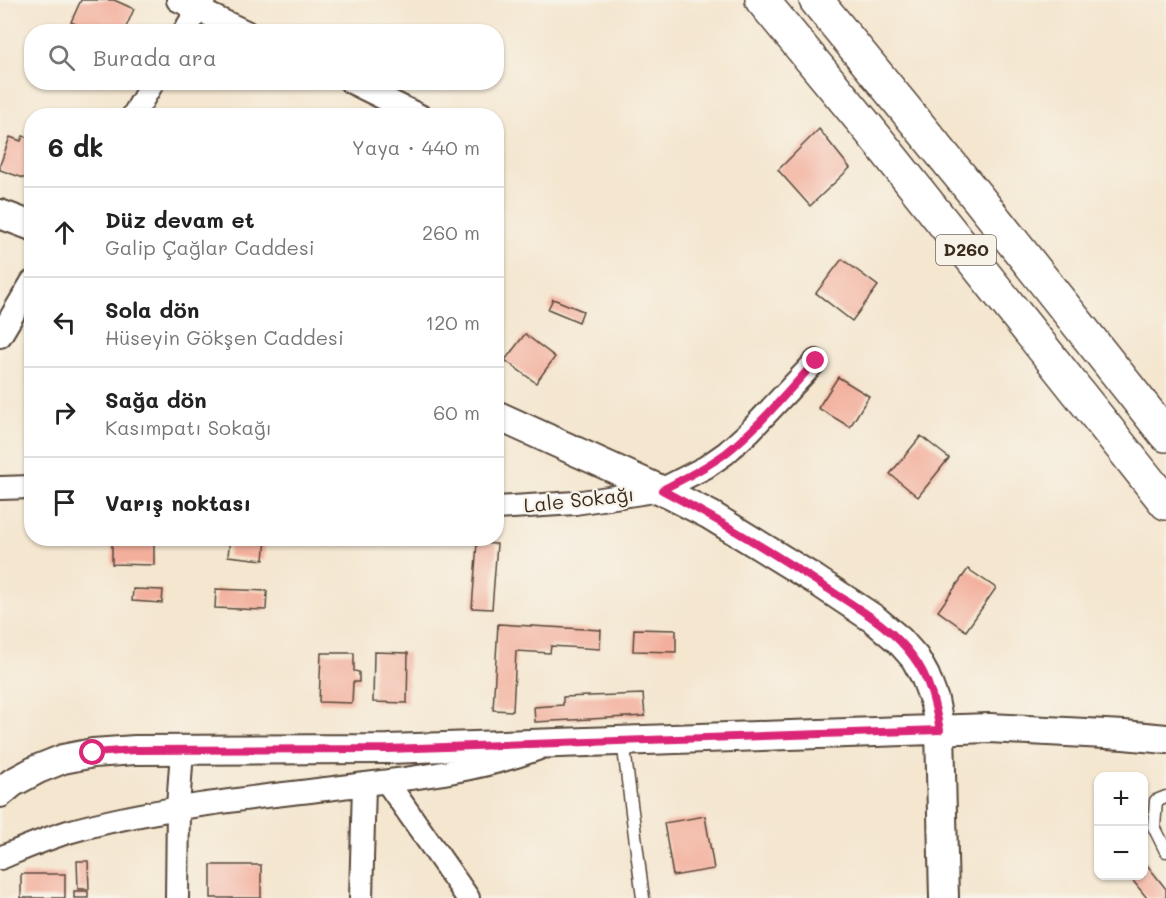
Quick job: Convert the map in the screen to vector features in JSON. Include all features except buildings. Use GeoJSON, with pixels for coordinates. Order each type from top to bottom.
{"type":"FeatureCollection","features":[{"type":"Feature","properties":{"kind":"main road","name":"D260"},"geometry":{"type":"LineString","coordinates":[[762,0],[868,128],[1166,503]]}},
{"type":"Feature","properties":{"kind":"main road","name":"D260"},"geometry":{"type":"LineString","coordinates":[[816,0],[978,198],[1166,435]]}},
{"type":"Feature","properties":{"kind":"street"},"geometry":{"type":"LineString","coordinates":[[187,24],[194,3],[232,24]]}},
{"type":"Feature","properties":{"kind":"street"},"geometry":{"type":"LineString","coordinates":[[138,108],[148,90]]}},
{"type":"Feature","properties":{"kind":"street"},"geometry":{"type":"LineString","coordinates":[[367,90],[404,108]]}},
{"type":"Feature","properties":{"kind":"street"},"geometry":{"type":"LineString","coordinates":[[0,214],[24,223]]}},
{"type":"Feature","properties":{"kind":"street"},"geometry":{"type":"LineString","coordinates":[[0,336],[24,296]]}},
{"type":"Feature","properties":{"kind":"street","name":"Lale Sokağı"},"geometry":{"type":"LineString","coordinates":[[504,507],[575,503],[662,490],[706,467],[726,453],[816,361]]}},
{"type":"Feature","properties":{"kind":"street"},"geometry":{"type":"LineString","coordinates":[[504,419],[662,490],[710,516],[814,579],[874,619],[900,641],[915,658],[925,676],[934,700],[940,730],[944,898]]}},
{"type":"Feature","properties":{"kind":"street"},"geometry":{"type":"LineString","coordinates":[[0,488],[24,486]]}},
{"type":"Feature","properties":{"kind":"street"},"geometry":{"type":"LineString","coordinates":[[2,788],[63,759],[93,753],[125,751],[388,749],[1001,729],[1166,739]]}},
{"type":"Feature","properties":{"kind":"street"},"geometry":{"type":"LineString","coordinates":[[0,858],[28,846],[108,821],[178,807],[387,782],[479,766],[513,758],[552,744]]}},
{"type":"Feature","properties":{"kind":"street"},"geometry":{"type":"LineString","coordinates":[[177,898],[178,807],[182,751]]}},
{"type":"Feature","properties":{"kind":"street"},"geometry":{"type":"LineString","coordinates":[[387,782],[468,898]]}},
{"type":"Feature","properties":{"kind":"street"},"geometry":{"type":"LineString","coordinates":[[361,898],[364,784]]}},
{"type":"Feature","properties":{"kind":"lane"},"geometry":{"type":"LineString","coordinates":[[623,741],[643,898]]}},
{"type":"Feature","properties":{"kind":"lane"},"geometry":{"type":"LineString","coordinates":[[1166,797],[1156,801],[1154,827],[1166,851]]}},
{"type":"Feature","properties":{"kind":"route"},"geometry":{"type":"LineString","coordinates":[[93,753],[135,750],[388,749],[940,730],[934,700],[925,676],[915,658],[900,641],[874,619],[814,579],[710,516],[662,490],[706,467],[726,453],[816,361]]}}]}
